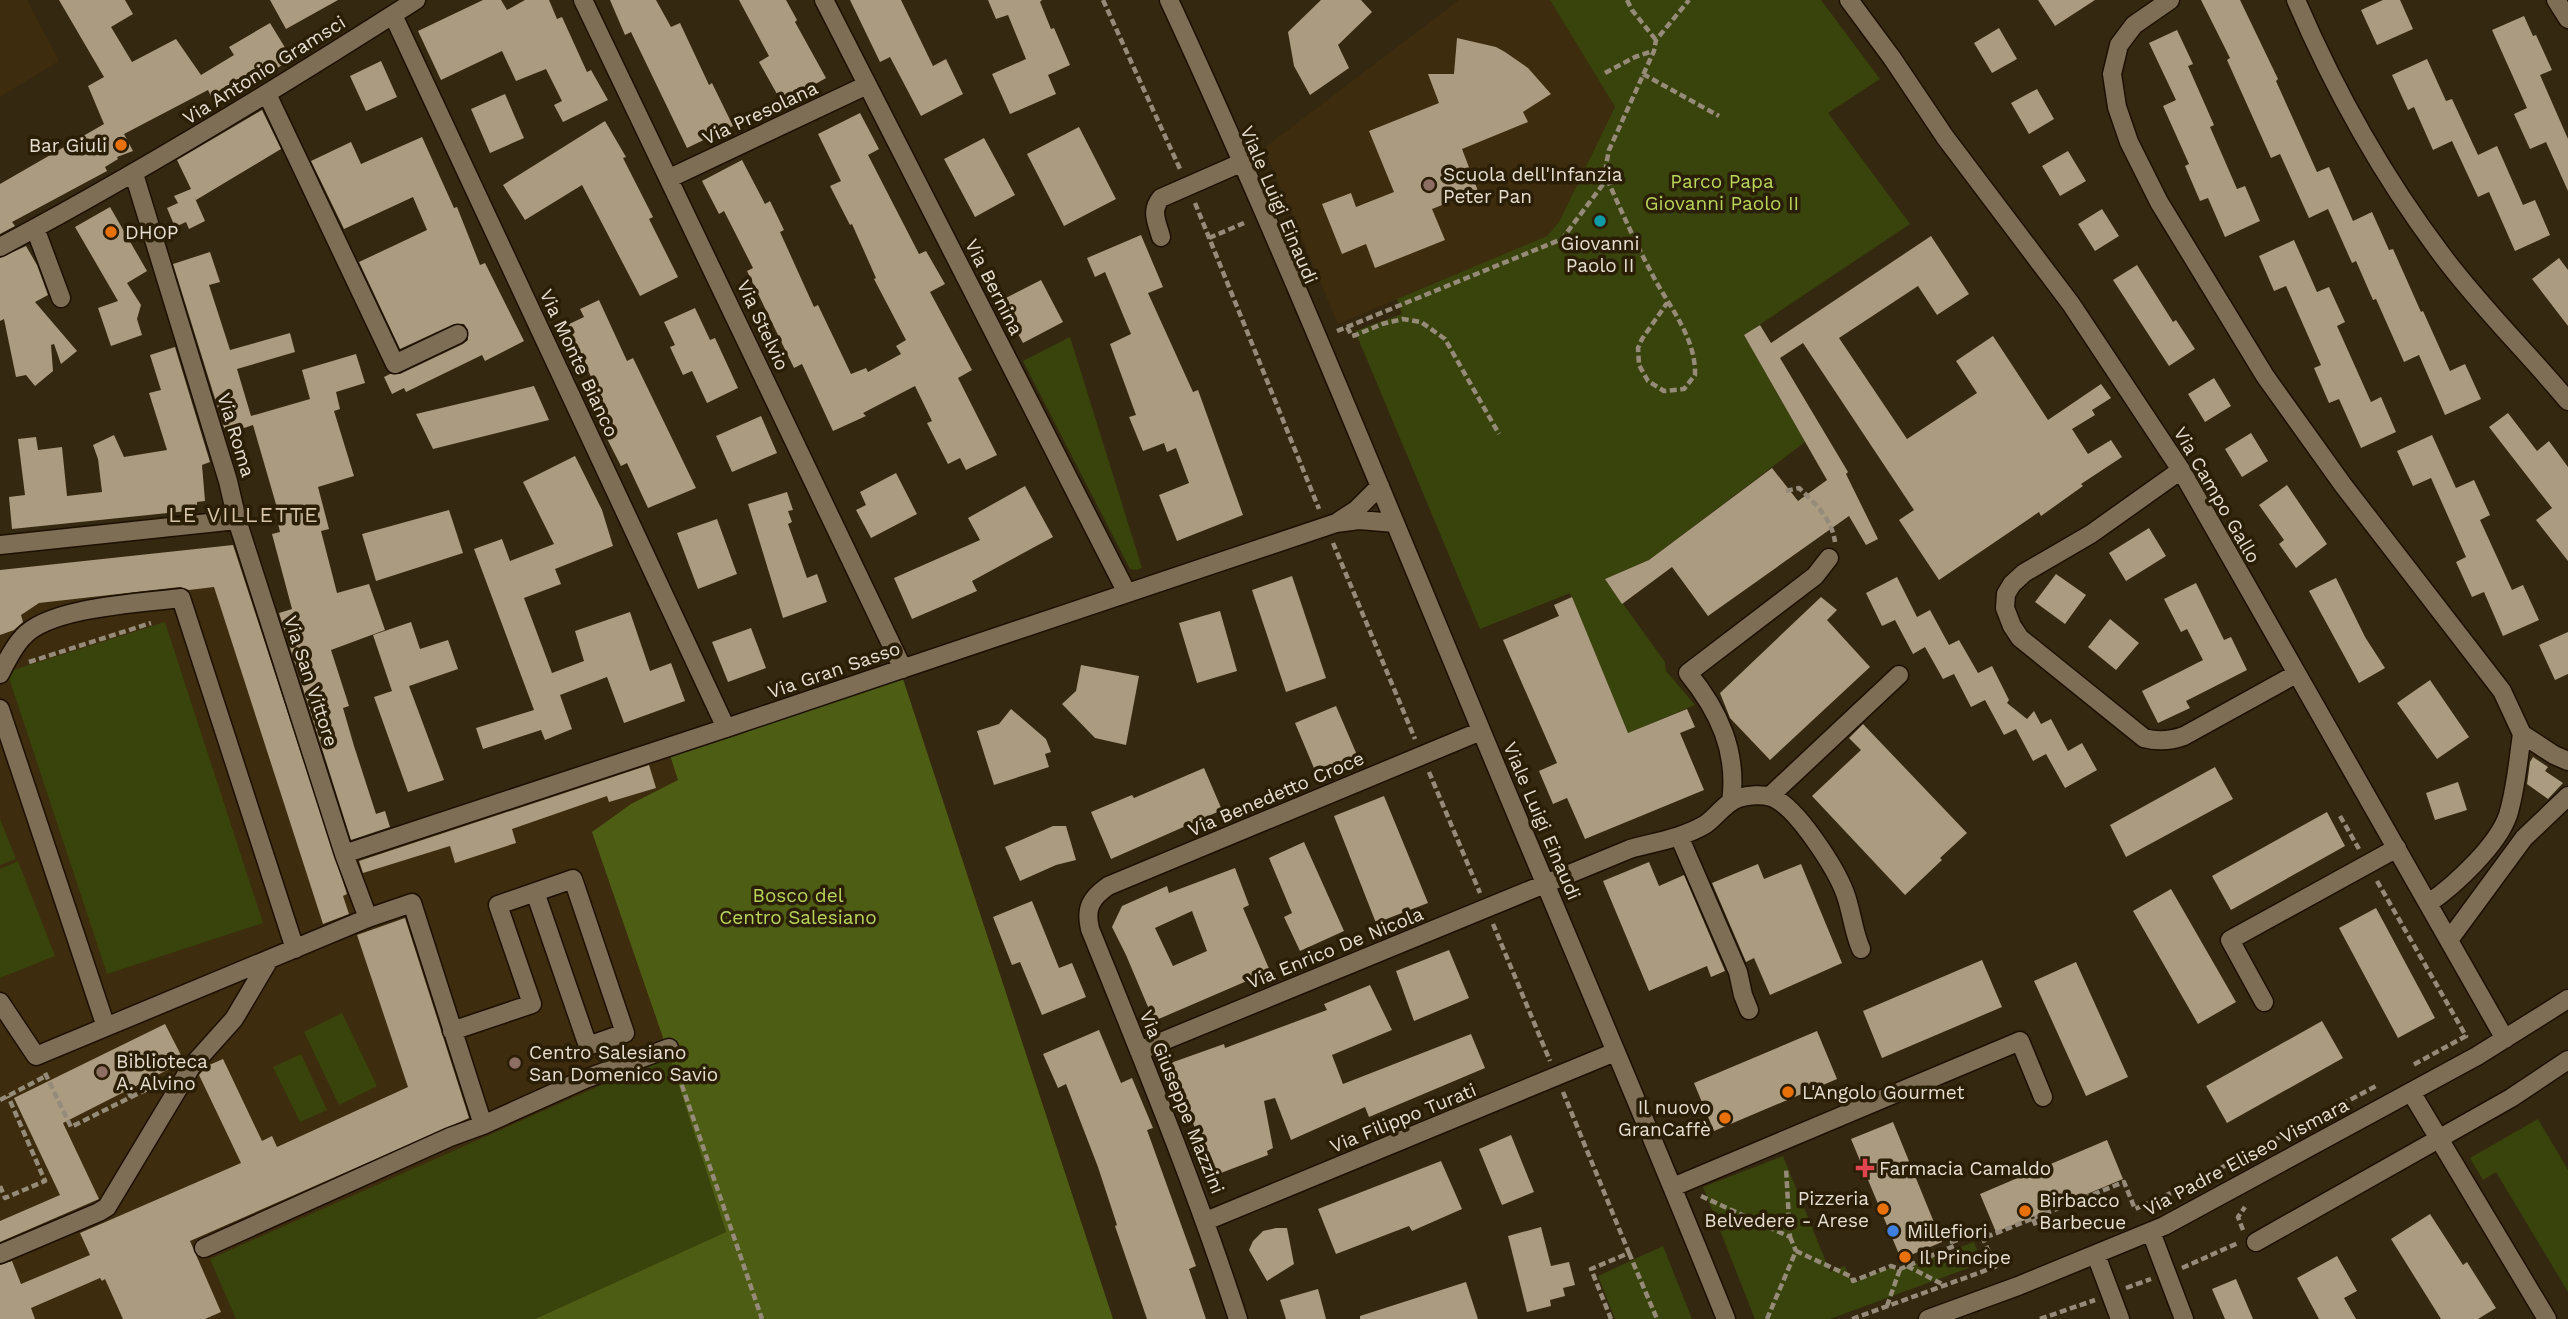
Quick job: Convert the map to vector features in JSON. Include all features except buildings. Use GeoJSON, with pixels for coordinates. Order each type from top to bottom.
{"type":"FeatureCollection","features":[{"type":"Feature","properties":{"kind":"street","name":"Via Stelvio"},"geometry":{"type":"LineString","coordinates":[[583,0],[903,668]]}},
{"type":"Feature","properties":{"kind":"street","name":"Via Bernina"},"geometry":{"type":"LineString","coordinates":[[824,0],[1127,593]]}},
{"type":"Feature","properties":{"kind":"street","name":"Viale Luigi Einaudi"},"geometry":{"type":"LineString","coordinates":[[1169,0],[1208,84],[1380,486],[1726,1319]]}},
{"type":"Feature","properties":{"kind":"street","name":"Via Campo Gallo"},"geometry":{"type":"LineString","coordinates":[[1849,0],[1945,137],[2071,304],[2181,470],[2505,1040]]}},
{"type":"Feature","properties":{"kind":"street"},"geometry":{"type":"LineString","coordinates":[[2170,0],[2134,25],[2119,45],[2112,74],[2117,107],[2129,142],[2159,202],[2265,376],[2343,485],[2502,691],[2522,734],[2568,761]]}},
{"type":"Feature","properties":{"kind":"street"},"geometry":{"type":"LineString","coordinates":[[2296,0],[2327,66],[2402,199],[2443,257],[2568,401]]}},
{"type":"Feature","properties":{"kind":"street"},"geometry":{"type":"LineString","coordinates":[[2556,0],[2568,19]]}},
{"type":"Feature","properties":{"kind":"street","name":"Via Antonio Gramsci"},"geometry":{"type":"LineString","coordinates":[[0,247],[134,174],[267,94],[402,6]]}},
{"type":"Feature","properties":{"kind":"street","name":"Via Monte Bianco"},"geometry":{"type":"LineString","coordinates":[[402,6],[726,729]]}},
{"type":"Feature","properties":{"kind":"street","name":"Via Presolana"},"geometry":{"type":"LineString","coordinates":[[670,178],[867,85]]}},
{"type":"Feature","properties":{"kind":"street"},"geometry":{"type":"LineString","coordinates":[[267,94],[396,364],[458,334]]}},
{"type":"Feature","properties":{"kind":"street"},"geometry":{"type":"LineString","coordinates":[[1161,237],[1154,214],[1156,204],[1161,198],[1240,163]]}},
{"type":"Feature","properties":{"kind":"street","name":"Via Roma"},"geometry":{"type":"LineString","coordinates":[[134,174],[228,481],[237,520]]}},
{"type":"Feature","properties":{"kind":"street"},"geometry":{"type":"LineString","coordinates":[[35,229],[61,298]]}},
{"type":"Feature","properties":{"kind":"street"},"geometry":{"type":"LineString","coordinates":[[2181,470],[2091,534],[2024,573],[2012,584],[2006,594],[2005,608],[2012,626],[2020,638],[2144,738],[2153,741],[2171,741],[2184,736],[2296,674]]}},
{"type":"Feature","properties":{"kind":"street","name":"Via Gran Sasso"},"geometry":{"type":"LineString","coordinates":[[1329,525],[1356,510],[1380,486]]}},
{"type":"Feature","properties":{"kind":"street"},"geometry":{"type":"LineString","coordinates":[[0,545],[237,520]]}},
{"type":"Feature","properties":{"kind":"street","name":"Via San Vittore"},"geometry":{"type":"LineString","coordinates":[[237,520],[344,854],[368,918]]}},
{"type":"Feature","properties":{"kind":"street","name":"Via Gran Sasso"},"geometry":{"type":"LineString","coordinates":[[344,854],[726,729],[1329,525],[1359,520],[1395,523]]}},
{"type":"Feature","properties":{"kind":"street"},"geometry":{"type":"LineString","coordinates":[[1731,802],[1734,772],[1726,739],[1717,713],[1688,673],[1815,576],[1829,558]]}},
{"type":"Feature","properties":{"kind":"street"},"geometry":{"type":"LineString","coordinates":[[1,672],[23,636],[43,623],[69,614],[181,597],[295,949]]}},
{"type":"Feature","properties":{"kind":"street"},"geometry":{"type":"LineString","coordinates":[[1770,796],[1899,675]]}},
{"type":"Feature","properties":{"kind":"street"},"geometry":{"type":"LineString","coordinates":[[0,709],[106,1027]]}},
{"type":"Feature","properties":{"kind":"street","name":"Via Benedetto Croce"},"geometry":{"type":"LineString","coordinates":[[1091,902],[1108,886],[1481,731]]}},
{"type":"Feature","properties":{"kind":"street"},"geometry":{"type":"LineString","coordinates":[[2429,903],[2451,888],[2477,860],[2507,818],[2522,734]]}},
{"type":"Feature","properties":{"kind":"street"},"geometry":{"type":"LineString","coordinates":[[1731,802],[1741,797],[1770,796],[1784,803],[1794,814],[1834,868],[1845,894],[1861,949]]}},
{"type":"Feature","properties":{"kind":"street"},"geometry":{"type":"LineString","coordinates":[[2449,940],[2524,838],[2568,796]]}},
{"type":"Feature","properties":{"kind":"street","name":"Via Enrico De Nicola"},"geometry":{"type":"LineString","coordinates":[[1139,1051],[1630,849],[1678,836],[1705,824],[1731,802]]}},
{"type":"Feature","properties":{"kind":"street"},"geometry":{"type":"LineString","coordinates":[[1678,836],[1738,972],[1749,1010]]}},
{"type":"Feature","properties":{"kind":"street"},"geometry":{"type":"LineString","coordinates":[[2264,1002],[2230,940],[2397,848]]}},
{"type":"Feature","properties":{"kind":"street"},"geometry":{"type":"LineString","coordinates":[[452,1031],[532,1004],[498,905],[535,892],[573,879],[625,1033],[587,1046],[535,892]]}},
{"type":"Feature","properties":{"kind":"street","name":"Via Giuseppe Mazzini"},"geometry":{"type":"LineString","coordinates":[[1091,902],[1087,917],[1090,929],[1206,1221],[1238,1319]]}},
{"type":"Feature","properties":{"kind":"street"},"geometry":{"type":"LineString","coordinates":[[0,1002],[36,1056],[368,918],[412,903],[483,1125]]}},
{"type":"Feature","properties":{"kind":"street"},"geometry":{"type":"LineString","coordinates":[[0,1254],[107,1207],[191,1067],[234,1019],[269,960]]}},
{"type":"Feature","properties":{"kind":"street","name":"Via Padre Eliseo Vismara"},"geometry":{"type":"LineString","coordinates":[[1928,1319],[2096,1255],[2201,1208],[2505,1040],[2568,999]]}},
{"type":"Feature","properties":{"kind":"street"},"geometry":{"type":"LineString","coordinates":[[1673,1187],[2020,1041],[2043,1097]]}},
{"type":"Feature","properties":{"kind":"street"},"geometry":{"type":"LineString","coordinates":[[204,1248],[450,1137],[585,1079],[669,1048]]}},
{"type":"Feature","properties":{"kind":"street","name":"Via Filippo Turati"},"geometry":{"type":"LineString","coordinates":[[1206,1221],[1615,1052]]}},
{"type":"Feature","properties":{"kind":"street"},"geometry":{"type":"LineString","coordinates":[[2247,1239],[2439,1139],[2511,1098],[2568,1060]]}},
{"type":"Feature","properties":{"kind":"street"},"geometry":{"type":"LineString","coordinates":[[2411,1092],[2547,1319]]}},
{"type":"Feature","properties":{"kind":"street"},"geometry":{"type":"LineString","coordinates":[[2151,1232],[2184,1319]]}},
{"type":"Feature","properties":{"kind":"street"},"geometry":{"type":"LineString","coordinates":[[2096,1255],[2120,1319]]}},
{"type":"Feature","properties":{"kind":"path"},"geometry":{"type":"LineString","coordinates":[[1103,0],[1209,238],[1481,896]]}},
{"type":"Feature","properties":{"kind":"path"},"geometry":{"type":"LineString","coordinates":[[1627,0],[1656,40]]}},
{"type":"Feature","properties":{"kind":"path"},"geometry":{"type":"LineString","coordinates":[[1667,303],[1638,348],[1639,365],[1648,381],[1664,391],[1684,389],[1695,375],[1692,347],[1639,249],[1607,179],[1606,165],[1609,150],[1654,51],[1656,40],[1689,0]]}},
{"type":"Feature","properties":{"kind":"path"},"geometry":{"type":"LineString","coordinates":[[1605,73],[1634,57],[1654,51]]}},
{"type":"Feature","properties":{"kind":"path"},"geometry":{"type":"LineString","coordinates":[[1643,74],[1718,116]]}},
{"type":"Feature","properties":{"kind":"path"},"geometry":{"type":"LineString","coordinates":[[1562,239],[1607,179]]}},
{"type":"Feature","properties":{"kind":"path"},"geometry":{"type":"LineString","coordinates":[[1209,238],[1244,223]]}},
{"type":"Feature","properties":{"kind":"path"},"geometry":{"type":"LineString","coordinates":[[1337,331],[1562,239],[1639,249]]}},
{"type":"Feature","properties":{"kind":"path"},"geometry":{"type":"LineString","coordinates":[[1348,327],[1352,336],[1403,319],[1421,322],[1445,339],[1499,434]]}},
{"type":"Feature","properties":{"kind":"path"},"geometry":{"type":"LineString","coordinates":[[1786,491],[1799,488],[1820,509],[1833,533],[1836,549],[1829,558]]}},
{"type":"Feature","properties":{"kind":"path"},"geometry":{"type":"LineString","coordinates":[[1,672],[186,612]]}},
{"type":"Feature","properties":{"kind":"path"},"geometry":{"type":"LineString","coordinates":[[2340,816],[2466,1036],[2407,1069]]}},
{"type":"Feature","properties":{"kind":"path"},"geometry":{"type":"LineString","coordinates":[[1490,918],[1553,1067]]}},
{"type":"Feature","properties":{"kind":"path"},"geometry":{"type":"LineString","coordinates":[[669,1048],[762,1319]]}},
{"type":"Feature","properties":{"kind":"path"},"geometry":{"type":"LineString","coordinates":[[36,1056],[71,1127],[131,1097],[128,1090]]}},
{"type":"Feature","properties":{"kind":"path"},"geometry":{"type":"LineString","coordinates":[[0,1100],[46,1076]]}},
{"type":"Feature","properties":{"kind":"path"},"geometry":{"type":"LineString","coordinates":[[1786,1168],[1790,1237],[1796,1251],[1852,1277],[1853,1281],[1891,1266],[1900,1269],[1954,1246],[1952,1242],[1980,1231],[1986,1229],[1989,1236],[2124,1182],[2135,1209],[2188,1186],[2386,1080]]}},
{"type":"Feature","properties":{"kind":"path"},"geometry":{"type":"LineString","coordinates":[[1561,1088],[1657,1319]]}},
{"type":"Feature","properties":{"kind":"path"},"geometry":{"type":"LineString","coordinates":[[0,1186],[5,1198],[44,1181],[8,1096]]}},
{"type":"Feature","properties":{"kind":"path"},"geometry":{"type":"LineString","coordinates":[[1697,1195],[1790,1237]]}},
{"type":"Feature","properties":{"kind":"path"},"geometry":{"type":"LineString","coordinates":[[2040,1319],[2166,1273],[2247,1239],[2239,1213],[2255,1201]]}},
{"type":"Feature","properties":{"kind":"path"},"geometry":{"type":"LineString","coordinates":[[2033,1219],[2037,1228]]}},
{"type":"Feature","properties":{"kind":"path"},"geometry":{"type":"LineString","coordinates":[[1852,1319],[1995,1267],[1980,1231]]}},
{"type":"Feature","properties":{"kind":"path"},"geometry":{"type":"LineString","coordinates":[[1767,1319],[1796,1251]]}},
{"type":"Feature","properties":{"kind":"path"},"geometry":{"type":"LineString","coordinates":[[1611,1319],[1591,1269],[1629,1253]]}},
{"type":"Feature","properties":{"kind":"path"},"geometry":{"type":"LineString","coordinates":[[1907,1266],[1945,1285]]}},
{"type":"Feature","properties":{"kind":"path"},"geometry":{"type":"LineString","coordinates":[[1886,1306],[1900,1269]]}},
{"type":"Feature","properties":{"kind":"shaded area"},"geometry":{"type":"Polygon","coordinates":[[[0,0],[27,0],[59,61],[0,97],[0,0]]]}},
{"type":"Feature","properties":{"kind":"shaded area","name":"Scuola dell'Infanzia Peter Pan"},"geometry":{"type":"Polygon","coordinates":[[[1459,0],[1550,0],[1615,107],[1559,222],[1547,236],[1338,324],[1264,148],[1459,0]]]}},
{"type":"Feature","properties":{"kind":"shaded area","name":"Centro Salesiano San Domenico Savio"},"geometry":{"type":"Polygon","coordinates":[[[235,545],[339,865],[504,806],[506,811],[903,679],[1113,1319],[35,1319],[11,1260],[0,1265],[0,635],[24,626],[6,570],[235,545]]]}},
{"type":"Feature","properties":{"kind":"green space","name":"Parco Papa Giovanni Paolo II"},"geometry":{"type":"Polygon","coordinates":[[[1550,0],[1821,0],[1880,79],[1828,113],[1910,224],[1744,335],[1805,442],[1649,560],[1605,579],[1665,662],[1666,671],[1695,705],[1628,733],[1570,593],[1480,629],[1355,331],[1402,314],[1397,299],[1547,236],[1559,222],[1615,107],[1550,0]]]}},
{"type":"Feature","properties":{"kind":"green space"},"geometry":{"type":"Polygon","coordinates":[[[1070,337],[1142,568],[1136,570],[1130,569],[1023,361],[1070,337]]]}},
{"type":"Feature","properties":{"kind":"green space"},"geometry":{"type":"Polygon","coordinates":[[[165,622],[263,923],[107,974],[7,672],[165,622]]]}},
{"type":"Feature","properties":{"kind":"green space","name":"Bosco del Centro Salesiano"},"geometry":{"type":"Polygon","coordinates":[[[903,679],[1113,1319],[535,1319],[726,1232],[669,1055],[592,832],[631,804],[678,780],[670,755],[903,679]]]}},
{"type":"Feature","properties":{"kind":"green space"},"geometry":{"type":"Polygon","coordinates":[[[0,819],[16,859],[0,865],[0,819]]]}},
{"type":"Feature","properties":{"kind":"green space"},"geometry":{"type":"Polygon","coordinates":[[[18,861],[55,956],[0,978],[0,869],[18,861]]]}},
{"type":"Feature","properties":{"kind":"green space"},"geometry":{"type":"Polygon","coordinates":[[[342,1013],[377,1086],[339,1105],[304,1032],[342,1013]]]}},
{"type":"Feature","properties":{"kind":"green space"},"geometry":{"type":"Polygon","coordinates":[[[301,1054],[327,1110],[300,1122],[273,1067],[301,1054]]]}},
{"type":"Feature","properties":{"kind":"green space"},"geometry":{"type":"Polygon","coordinates":[[[669,1055],[726,1232],[535,1319],[236,1319],[210,1259],[669,1055]]]}},
{"type":"Feature","properties":{"kind":"green space"},"geometry":{"type":"Polygon","coordinates":[[[2538,1119],[2568,1170],[2568,1292],[2496,1172],[2483,1180],[2470,1158],[2538,1119]]]}},
{"type":"Feature","properties":{"kind":"green space"},"geometry":{"type":"Polygon","coordinates":[[[1783,1156],[1830,1272],[1845,1266],[1852,1283],[1890,1268],[1899,1270],[1974,1242],[1982,1263],[1830,1319],[1755,1319],[1703,1187],[1783,1156]]]}},
{"type":"Feature","properties":{"kind":"green space"},"geometry":{"type":"Polygon","coordinates":[[[1663,1246],[1692,1319],[1615,1319],[1598,1276],[1663,1246]]]}},
{"type":"Feature","properties":{"kind":"place","name":"Bar Giuli"},"geometry":{"type":"Point","coordinates":[121,145]}},
{"type":"Feature","properties":{"kind":"place","name":"Scuola dell'Infanzia Peter Pan"},"geometry":{"type":"Point","coordinates":[1429,185]}},
{"type":"Feature","properties":{"kind":"place","name":"Giovanni Paolo II"},"geometry":{"type":"Point","coordinates":[1600,221]}},
{"type":"Feature","properties":{"kind":"place","name":"DHOP"},"geometry":{"type":"Point","coordinates":[111,232]}},
{"type":"Feature","properties":{"kind":"place","name":"Centro Salesiano San Domenico Savio"},"geometry":{"type":"Point","coordinates":[515,1063]}},
{"type":"Feature","properties":{"kind":"place","name":"Biblioteca A. Alvino"},"geometry":{"type":"Point","coordinates":[102,1072]}},
{"type":"Feature","properties":{"kind":"place","name":"L'Angolo Gourmet"},"geometry":{"type":"Point","coordinates":[1788,1092]}},
{"type":"Feature","properties":{"kind":"place","name":"Il nuovo GranCaffè"},"geometry":{"type":"Point","coordinates":[1725,1118]}},
{"type":"Feature","properties":{"kind":"place","name":"Farmacia Camaldo"},"geometry":{"type":"Point","coordinates":[1865,1168]}},
{"type":"Feature","properties":{"kind":"place","name":"Pizzeria Belvedere - Arese"},"geometry":{"type":"Point","coordinates":[1883,1209]}},
{"type":"Feature","properties":{"kind":"place","name":"Birbacco Barbecue"},"geometry":{"type":"Point","coordinates":[2025,1211]}},
{"type":"Feature","properties":{"kind":"place","name":"Millefiori"},"geometry":{"type":"Point","coordinates":[1893,1231]}},
{"type":"Feature","properties":{"kind":"place","name":"Il Principe"},"geometry":{"type":"Point","coordinates":[1905,1257]}},
{"type":"Feature","properties":{"kind":"district","name":"LE VILLETTE"},"geometry":{"type":"Point","coordinates":[244,514]}}]}
